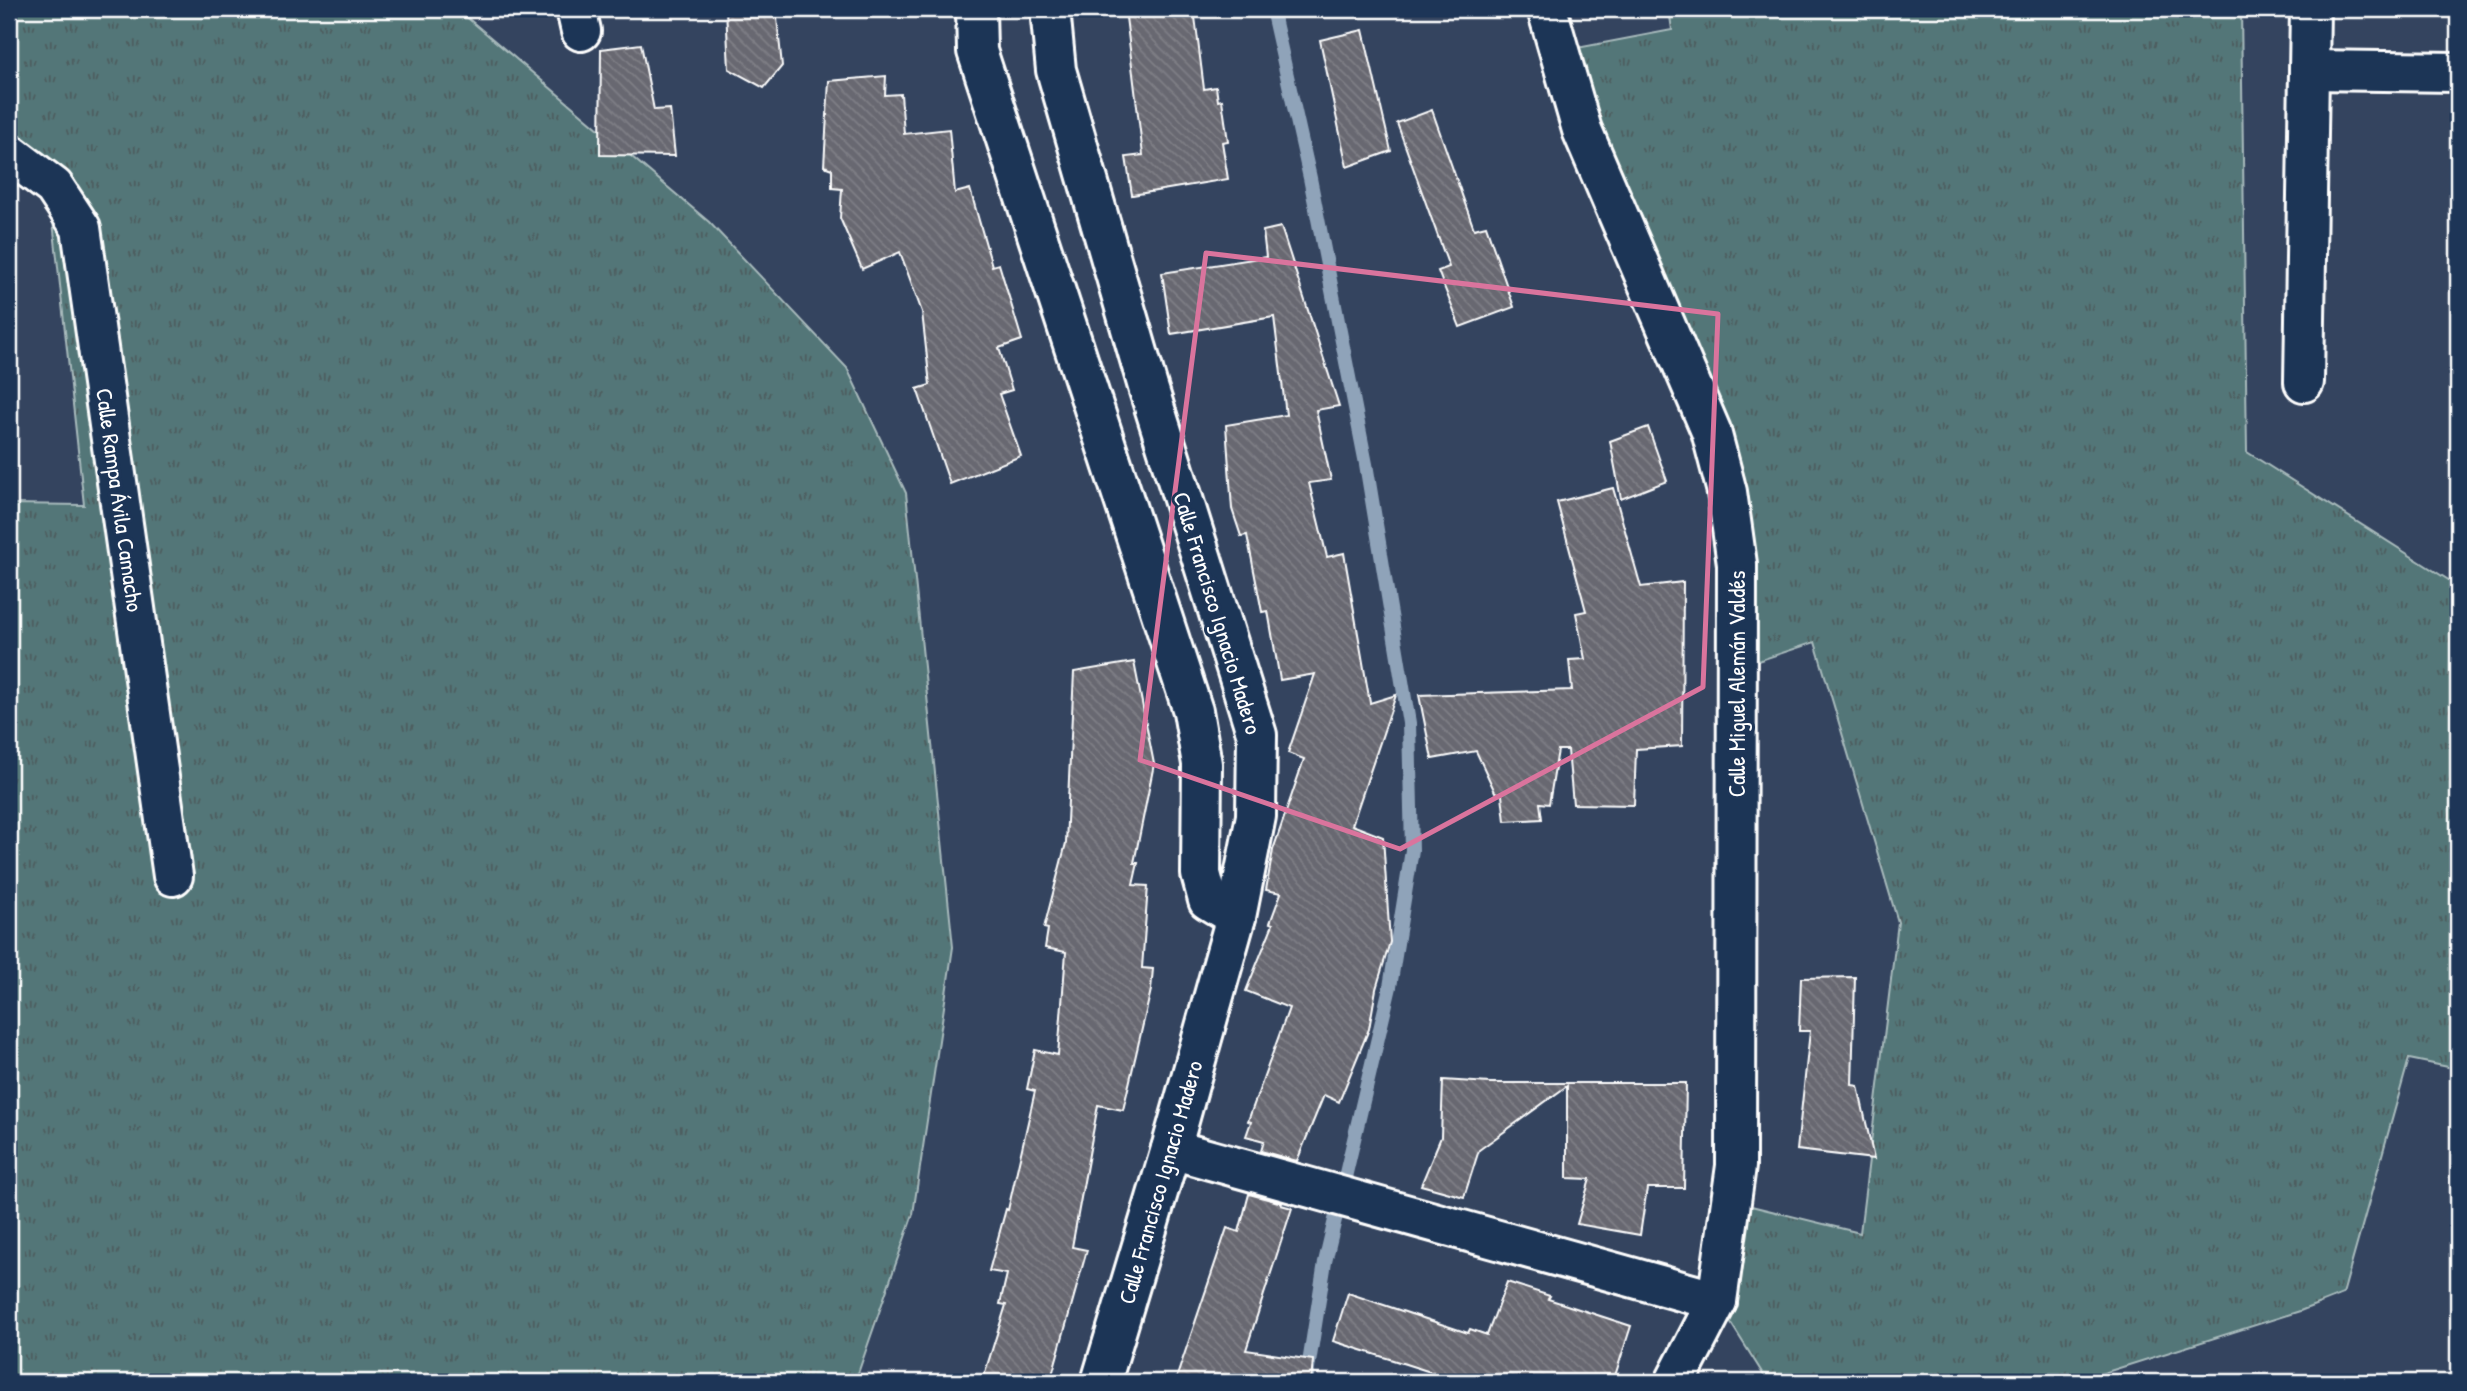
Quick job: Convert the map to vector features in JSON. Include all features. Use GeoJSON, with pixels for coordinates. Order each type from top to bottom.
{"type":"FeatureCollection","features":[{"type":"Feature","properties":{"kind":"street"},"geometry":{"type":"LineString","coordinates":[[976,9],[977,51],[1193,710],[1202,764],[1201,874],[1208,900],[1236,917]]}},
{"type":"Feature","properties":{"kind":"street","name":"Calle Francisco Ignacio Madero"},"geometry":{"type":"LineString","coordinates":[[1050,9],[1056,70],[1148,387],[1257,735],[1256,817],[1236,917],[1171,1149],[1101,1382]]}},
{"type":"Feature","properties":{"kind":"street","name":"Calle Miguel Alemán Valdés"},"geometry":{"type":"LineString","coordinates":[[1547,9],[1582,130],[1711,431],[1727,492],[1737,564],[1736,1166],[1717,1301],[1675,1382]]}},
{"type":"Feature","properties":{"kind":"street"},"geometry":{"type":"LineString","coordinates":[[2304,382],[2310,9]]}},
{"type":"Feature","properties":{"kind":"street"},"geometry":{"type":"LineString","coordinates":[[2309,70],[2458,72]]}},
{"type":"Feature","properties":{"kind":"street","name":"Calle Rampa Ávila Camacho"},"geometry":{"type":"LineString","coordinates":[[9,153],[54,187],[81,228],[173,876]]}},
{"type":"Feature","properties":{"kind":"street"},"geometry":{"type":"LineString","coordinates":[[1171,1149],[1717,1301]]}},
{"type":"Feature","properties":{"kind":"highlighted area"},"geometry":{"type":"Polygon","coordinates":[[[1206,253],[1718,314],[1703,687],[1400,849],[1140,760],[1206,253]]]}},
{"type":"Feature","properties":{"kind":"green space"},"geometry":{"type":"Polygon","coordinates":[[[9,9],[457,9],[709,222],[847,368],[906,493],[953,947],[913,1214],[855,1382],[9,1382],[9,504],[84,505],[51,203],[11,180],[9,9]]]}},
{"type":"Feature","properties":{"kind":"green space"},"geometry":{"type":"Polygon","coordinates":[[[1669,9],[2241,9],[2247,452],[2458,586],[2458,1069],[2409,1059],[2343,1294],[2300,1311],[2075,1382],[1768,1382],[1717,1301],[1731,1201],[1860,1233],[1898,922],[1815,642],[1737,668],[1727,492],[1582,130],[1577,48],[1672,30],[1669,9]]]}},
{"type":"Feature","properties":{"kind":"building"},"geometry":{"type":"Polygon","coordinates":[[[726,9],[776,9],[782,66],[764,88],[729,69],[726,9]]]}},
{"type":"Feature","properties":{"kind":"building"},"geometry":{"type":"Polygon","coordinates":[[[1125,9],[1194,9],[1204,89],[1216,87],[1218,101],[1222,100],[1228,141],[1222,142],[1228,179],[1132,195],[1126,157],[1143,155],[1125,9]]]}},
{"type":"Feature","properties":{"kind":"building"},"geometry":{"type":"Polygon","coordinates":[[[1363,30],[1391,151],[1347,167],[1320,40],[1363,30]]]}},
{"type":"Feature","properties":{"kind":"building"},"geometry":{"type":"Polygon","coordinates":[[[641,44],[654,110],[670,109],[675,156],[600,155],[601,49],[641,44]]]}},
{"type":"Feature","properties":{"kind":"building"},"geometry":{"type":"Polygon","coordinates":[[[886,76],[885,95],[901,94],[904,134],[949,129],[955,193],[970,189],[992,266],[999,264],[1022,340],[999,348],[1012,390],[999,394],[1021,456],[950,484],[917,389],[930,385],[922,312],[900,252],[862,269],[840,218],[842,189],[832,188],[832,169],[824,166],[829,81],[886,76]]]}},
{"type":"Feature","properties":{"kind":"building"},"geometry":{"type":"Polygon","coordinates":[[[1432,110],[1474,229],[1486,226],[1514,307],[1460,327],[1438,271],[1449,267],[1397,123],[1432,110]]]}},
{"type":"Feature","properties":{"kind":"building"},"geometry":{"type":"Polygon","coordinates":[[[1281,227],[1339,406],[1316,410],[1331,480],[1309,483],[1327,557],[1344,553],[1370,703],[1396,695],[1352,825],[1383,837],[1390,942],[1376,989],[1369,1029],[1339,1102],[1324,1095],[1297,1161],[1261,1151],[1264,1141],[1246,1136],[1251,1122],[1248,1121],[1289,1008],[1246,991],[1273,924],[1270,923],[1281,893],[1266,890],[1273,850],[1304,759],[1288,753],[1315,674],[1280,680],[1268,611],[1262,612],[1247,535],[1241,536],[1232,509],[1226,425],[1286,415],[1274,317],[1171,334],[1162,273],[1266,257],[1263,231],[1281,227]]]}},
{"type":"Feature","properties":{"kind":"building"},"geometry":{"type":"Polygon","coordinates":[[[1648,427],[1667,481],[1621,499],[1610,441],[1648,427]]]}},
{"type":"Feature","properties":{"kind":"building"},"geometry":{"type":"Polygon","coordinates":[[[1613,488],[1641,587],[1683,582],[1682,746],[1636,749],[1634,805],[1573,804],[1568,750],[1558,750],[1549,804],[1540,803],[1542,819],[1505,821],[1502,795],[1495,792],[1476,751],[1432,759],[1419,695],[1572,690],[1569,660],[1585,659],[1576,613],[1586,611],[1557,502],[1613,488]]]}},
{"type":"Feature","properties":{"kind":"building"},"geometry":{"type":"Polygon","coordinates":[[[1134,662],[1154,764],[1134,863],[1138,863],[1133,885],[1148,886],[1142,968],[1153,969],[1151,990],[1123,1110],[1098,1105],[1072,1247],[1087,1250],[1050,1382],[982,1382],[1006,1305],[1000,1304],[1007,1274],[989,1271],[1006,1209],[1008,1210],[1035,1091],[1027,1089],[1035,1050],[1058,1055],[1066,952],[1045,948],[1048,929],[1044,928],[1066,843],[1074,672],[1134,662]]]}},
{"type":"Feature","properties":{"kind":"building"},"geometry":{"type":"Polygon","coordinates":[[[1855,977],[1852,1085],[1858,1086],[1874,1159],[1797,1150],[1810,1031],[1799,1031],[1801,978],[1855,977]]]}},
{"type":"Feature","properties":{"kind":"building"},"geometry":{"type":"Polygon","coordinates":[[[1443,1080],[1490,1083],[1686,1083],[1684,1188],[1647,1188],[1640,1235],[1577,1224],[1590,1179],[1567,1178],[1567,1086],[1479,1150],[1464,1197],[1421,1185],[1441,1137],[1443,1080]]]}},
{"type":"Feature","properties":{"kind":"building"},"geometry":{"type":"Polygon","coordinates":[[[1249,1194],[1292,1208],[1246,1350],[1313,1360],[1311,1382],[1175,1382],[1227,1228],[1239,1232],[1249,1194]]]}},
{"type":"Feature","properties":{"kind":"building"},"geometry":{"type":"Polygon","coordinates":[[[1507,1282],[1550,1296],[1548,1299],[1631,1326],[1613,1382],[1462,1382],[1333,1341],[1348,1293],[1468,1333],[1470,1329],[1487,1335],[1507,1282]]]}},
{"type":"Feature","properties":{"kind":"waterway"},"geometry":{"type":"LineString","coordinates":[[1272,9],[1310,178],[1366,464],[1409,723],[1412,850],[1390,987],[1325,1262],[1306,1382]]}}]}
